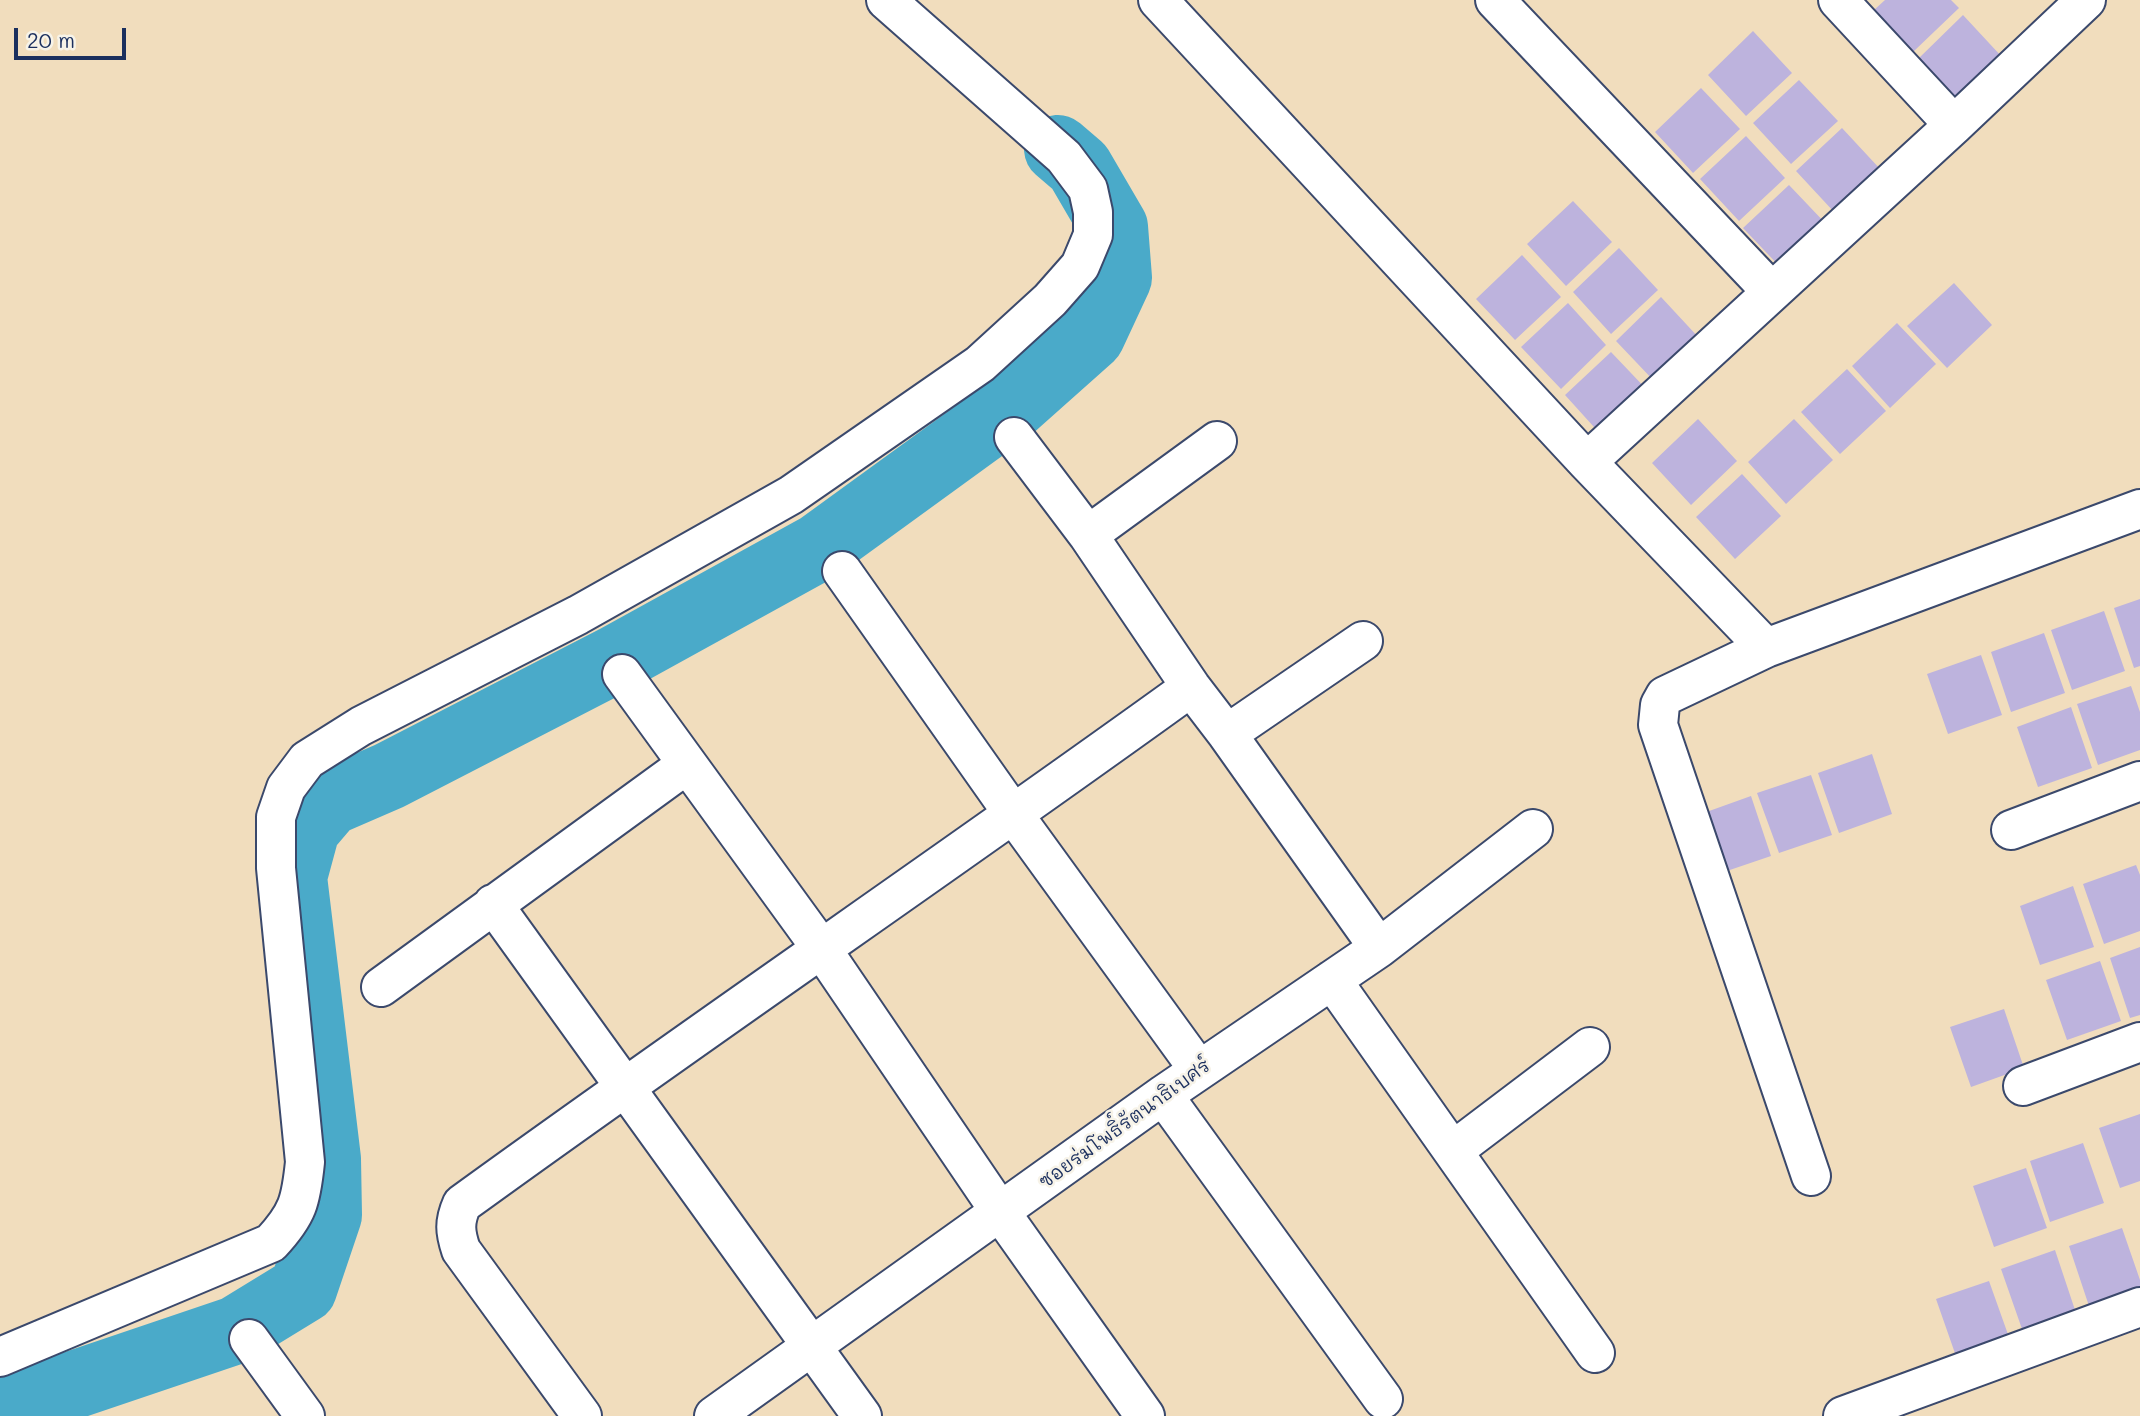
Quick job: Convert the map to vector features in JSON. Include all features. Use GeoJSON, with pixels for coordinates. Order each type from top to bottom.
{"type":"FeatureCollection","features":[{"type":"Feature","properties":{"kind":"street"},"geometry":{"type":"LineString","coordinates":[[0,1357],[217,1268],[271,1243],[289,1223],[302,1196],[304,1162],[276,868],[276,817],[286,788],[307,760],[361,726],[578,615],[790,495],[980,364],[1050,300],[1080,266],[1093,235],[1093,212],[1088,189],[1064,158],[886,0]]}},
{"type":"Feature","properties":{"kind":"street"},"geometry":{"type":"LineString","coordinates":[[1158,0],[1587,462],[1766,648]]}},
{"type":"Feature","properties":{"kind":"street"},"geometry":{"type":"LineString","coordinates":[[1495,0],[1772,292]]}},
{"type":"Feature","properties":{"kind":"street"},"geometry":{"type":"LineString","coordinates":[[1838,0],[1954,125]]}},
{"type":"Feature","properties":{"kind":"street"},"geometry":{"type":"LineString","coordinates":[[1587,462],[2086,0]]}},
{"type":"Feature","properties":{"kind":"street"},"geometry":{"type":"LineString","coordinates":[[1014,437],[1088,536],[1191,687],[1378,948]]}},
{"type":"Feature","properties":{"kind":"street"},"geometry":{"type":"LineString","coordinates":[[1088,536],[1217,441]]}},
{"type":"Feature","properties":{"kind":"street"},"geometry":{"type":"LineString","coordinates":[[1811,1176],[1658,724],[1660,705],[1665,696],[1766,648],[2140,509]]}},
{"type":"Feature","properties":{"kind":"street"},"geometry":{"type":"LineString","coordinates":[[842,571],[1199,1070]]}},
{"type":"Feature","properties":{"kind":"street"},"geometry":{"type":"LineString","coordinates":[[1227,734],[1363,641]]}},
{"type":"Feature","properties":{"kind":"street"},"geometry":{"type":"LineString","coordinates":[[621,674],[821,948],[1001,1213],[1145,1416]]}},
{"type":"Feature","properties":{"kind":"street"},"geometry":{"type":"LineString","coordinates":[[582,1416],[461,1250],[455,1233],[456,1219],[462,1205],[626,1085],[1014,815],[1191,687]]}},
{"type":"Feature","properties":{"kind":"street"},"geometry":{"type":"LineString","coordinates":[[381,987],[686,765]]}},
{"type":"Feature","properties":{"kind":"street"},"geometry":{"type":"LineString","coordinates":[[2011,830],[2140,781]]}},
{"type":"Feature","properties":{"kind":"street","name":"ซอยร่มโพธิ์รัตนาธิเบศร์"},"geometry":{"type":"LineString","coordinates":[[714,1416],[1163,1095],[1378,948],[1533,830]]}},
{"type":"Feature","properties":{"kind":"street"},"geometry":{"type":"LineString","coordinates":[[494,904],[862,1416]]}},
{"type":"Feature","properties":{"kind":"street"},"geometry":{"type":"LineString","coordinates":[[1332,980],[1595,1353]]}},
{"type":"Feature","properties":{"kind":"street"},"geometry":{"type":"LineString","coordinates":[[2023,1086],[2140,1042]]}},
{"type":"Feature","properties":{"kind":"street"},"geometry":{"type":"LineString","coordinates":[[1454,1150],[1590,1047]]}},
{"type":"Feature","properties":{"kind":"street"},"geometry":{"type":"LineString","coordinates":[[1163,1095],[1383,1399]]}},
{"type":"Feature","properties":{"kind":"street"},"geometry":{"type":"LineString","coordinates":[[1843,1416],[2140,1307]]}},
{"type":"Feature","properties":{"kind":"street"},"geometry":{"type":"LineString","coordinates":[[249,1339],[305,1416]]}},
{"type":"Feature","properties":{"kind":"building"},"geometry":{"type":"Polygon","coordinates":[[[1885,0],[1951,0],[1959,8],[1913,52],[1874,10],[1885,0]]]}},
{"type":"Feature","properties":{"kind":"building"},"geometry":{"type":"Polygon","coordinates":[[[1963,15],[2002,57],[1956,100],[1918,59],[1963,15]]]}},
{"type":"Feature","properties":{"kind":"building"},"geometry":{"type":"Polygon","coordinates":[[[1753,31],[1792,73],[1746,116],[1708,75],[1753,31]]]}},
{"type":"Feature","properties":{"kind":"building"},"geometry":{"type":"Polygon","coordinates":[[[1799,80],[1838,121],[1791,164],[1753,123],[1799,80]]]}},
{"type":"Feature","properties":{"kind":"building"},"geometry":{"type":"Polygon","coordinates":[[[1701,88],[1740,129],[1693,173],[1655,132],[1701,88]]]}},
{"type":"Feature","properties":{"kind":"building"},"geometry":{"type":"Polygon","coordinates":[[[1842,128],[1881,170],[1835,213],[1796,171],[1842,128]]]}},
{"type":"Feature","properties":{"kind":"building"},"geometry":{"type":"Polygon","coordinates":[[[1746,136],[1785,178],[1739,221],[1700,179],[1746,136]]]}},
{"type":"Feature","properties":{"kind":"building"},"geometry":{"type":"Polygon","coordinates":[[[1789,185],[1828,226],[1783,270],[1743,228],[1789,185]]]}},
{"type":"Feature","properties":{"kind":"building"},"geometry":{"type":"Polygon","coordinates":[[[1573,201],[1612,242],[1566,286],[1527,244],[1573,201]]]}},
{"type":"Feature","properties":{"kind":"building"},"geometry":{"type":"Polygon","coordinates":[[[1619,248],[1658,290],[1611,334],[1573,292],[1619,248]]]}},
{"type":"Feature","properties":{"kind":"building"},"geometry":{"type":"Polygon","coordinates":[[[1522,255],[1561,297],[1515,340],[1476,299],[1522,255]]]}},
{"type":"Feature","properties":{"kind":"building"},"geometry":{"type":"Polygon","coordinates":[[[1954,283],[1992,325],[1947,368],[1907,326],[1954,283]]]}},
{"type":"Feature","properties":{"kind":"building"},"geometry":{"type":"Polygon","coordinates":[[[1661,297],[1700,339],[1655,382],[1616,341],[1661,297]]]}},
{"type":"Feature","properties":{"kind":"building"},"geometry":{"type":"Polygon","coordinates":[[[1568,303],[1606,345],[1561,389],[1521,347],[1568,303]]]}},
{"type":"Feature","properties":{"kind":"building"},"geometry":{"type":"Polygon","coordinates":[[[1897,323],[1936,364],[1890,408],[1852,366],[1897,323]]]}},
{"type":"Feature","properties":{"kind":"building"},"geometry":{"type":"Polygon","coordinates":[[[1611,352],[1650,393],[1603,437],[1565,395],[1611,352]]]}},
{"type":"Feature","properties":{"kind":"building"},"geometry":{"type":"Polygon","coordinates":[[[1847,369],[1886,411],[1840,454],[1801,412],[1847,369]]]}},
{"type":"Feature","properties":{"kind":"building"},"geometry":{"type":"Polygon","coordinates":[[[1698,419],[1737,461],[1691,505],[1652,463],[1698,419]]]}},
{"type":"Feature","properties":{"kind":"building"},"geometry":{"type":"Polygon","coordinates":[[[1794,419],[1833,460],[1786,504],[1748,462],[1794,419]]]}},
{"type":"Feature","properties":{"kind":"building"},"geometry":{"type":"Polygon","coordinates":[[[1742,474],[1781,516],[1735,559],[1696,517],[1742,474]]]}},
{"type":"Feature","properties":{"kind":"building"},"geometry":{"type":"Polygon","coordinates":[[[2140,599],[2140,666],[2134,668],[2114,608],[2140,599]]]}},
{"type":"Feature","properties":{"kind":"building"},"geometry":{"type":"Polygon","coordinates":[[[2104,611],[2125,671],[2072,690],[2051,630],[2104,611]]]}},
{"type":"Feature","properties":{"kind":"building"},"geometry":{"type":"Polygon","coordinates":[[[2044,633],[2065,693],[2011,712],[1991,652],[2044,633]]]}},
{"type":"Feature","properties":{"kind":"building"},"geometry":{"type":"Polygon","coordinates":[[[1981,655],[2002,715],[1948,734],[1927,674],[1981,655]]]}},
{"type":"Feature","properties":{"kind":"building"},"geometry":{"type":"Polygon","coordinates":[[[2131,686],[2140,712],[2140,750],[2098,765],[2077,704],[2131,686]]]}},
{"type":"Feature","properties":{"kind":"building"},"geometry":{"type":"Polygon","coordinates":[[[2071,707],[2092,768],[2038,787],[2017,727],[2071,707]]]}},
{"type":"Feature","properties":{"kind":"building"},"geometry":{"type":"Polygon","coordinates":[[[1872,754],[1892,814],[1839,833],[1818,773],[1872,754]]]}},
{"type":"Feature","properties":{"kind":"building"},"geometry":{"type":"Polygon","coordinates":[[[1811,775],[1832,835],[1779,853],[1757,793],[1811,775]]]}},
{"type":"Feature","properties":{"kind":"building"},"geometry":{"type":"Polygon","coordinates":[[[1751,796],[1771,856],[1718,874],[1698,815],[1751,796]]]}},
{"type":"Feature","properties":{"kind":"building"},"geometry":{"type":"Polygon","coordinates":[[[2136,865],[2140,875],[2140,931],[2104,944],[2083,884],[2136,865]]]}},
{"type":"Feature","properties":{"kind":"building"},"geometry":{"type":"Polygon","coordinates":[[[2073,886],[2094,947],[2040,965],[2020,906],[2073,886]]]}},
{"type":"Feature","properties":{"kind":"building"},"geometry":{"type":"Polygon","coordinates":[[[2140,947],[2140,1015],[2130,1018],[2110,958],[2140,947]]]}},
{"type":"Feature","properties":{"kind":"building"},"geometry":{"type":"Polygon","coordinates":[[[2100,961],[2121,1021],[2067,1040],[2046,980],[2100,961]]]}},
{"type":"Feature","properties":{"kind":"building"},"geometry":{"type":"Polygon","coordinates":[[[2004,1009],[2024,1068],[1971,1087],[1950,1027],[2004,1009]]]}},
{"type":"Feature","properties":{"kind":"building"},"geometry":{"type":"Polygon","coordinates":[[[2140,1114],[2140,1181],[2120,1188],[2099,1128],[2140,1114]]]}},
{"type":"Feature","properties":{"kind":"building"},"geometry":{"type":"Polygon","coordinates":[[[2083,1143],[2104,1203],[2050,1222],[2030,1161],[2083,1143]]]}},
{"type":"Feature","properties":{"kind":"building"},"geometry":{"type":"Polygon","coordinates":[[[2026,1168],[2047,1228],[1994,1247],[1973,1186],[2026,1168]]]}},
{"type":"Feature","properties":{"kind":"building"},"geometry":{"type":"Polygon","coordinates":[[[2122,1228],[2140,1280],[2140,1288],[2089,1306],[2069,1246],[2122,1228]]]}},
{"type":"Feature","properties":{"kind":"building"},"geometry":{"type":"Polygon","coordinates":[[[2055,1250],[2075,1310],[2022,1329],[2001,1269],[2055,1250]]]}},
{"type":"Feature","properties":{"kind":"building"},"geometry":{"type":"Polygon","coordinates":[[[1989,1281],[2010,1340],[1957,1359],[1936,1299],[1989,1281]]]}},
{"type":"Feature","properties":{"kind":"waterway"},"geometry":{"type":"LineString","coordinates":[[0,1415],[41,1396],[236,1330],[303,1289],[328,1215],[327,1159],[293,877],[306,829],[329,802],[389,776],[614,660],[819,547],[1009,409],[1091,336],[1118,278],[1114,227],[1079,167],[1058,149]]}}]}
